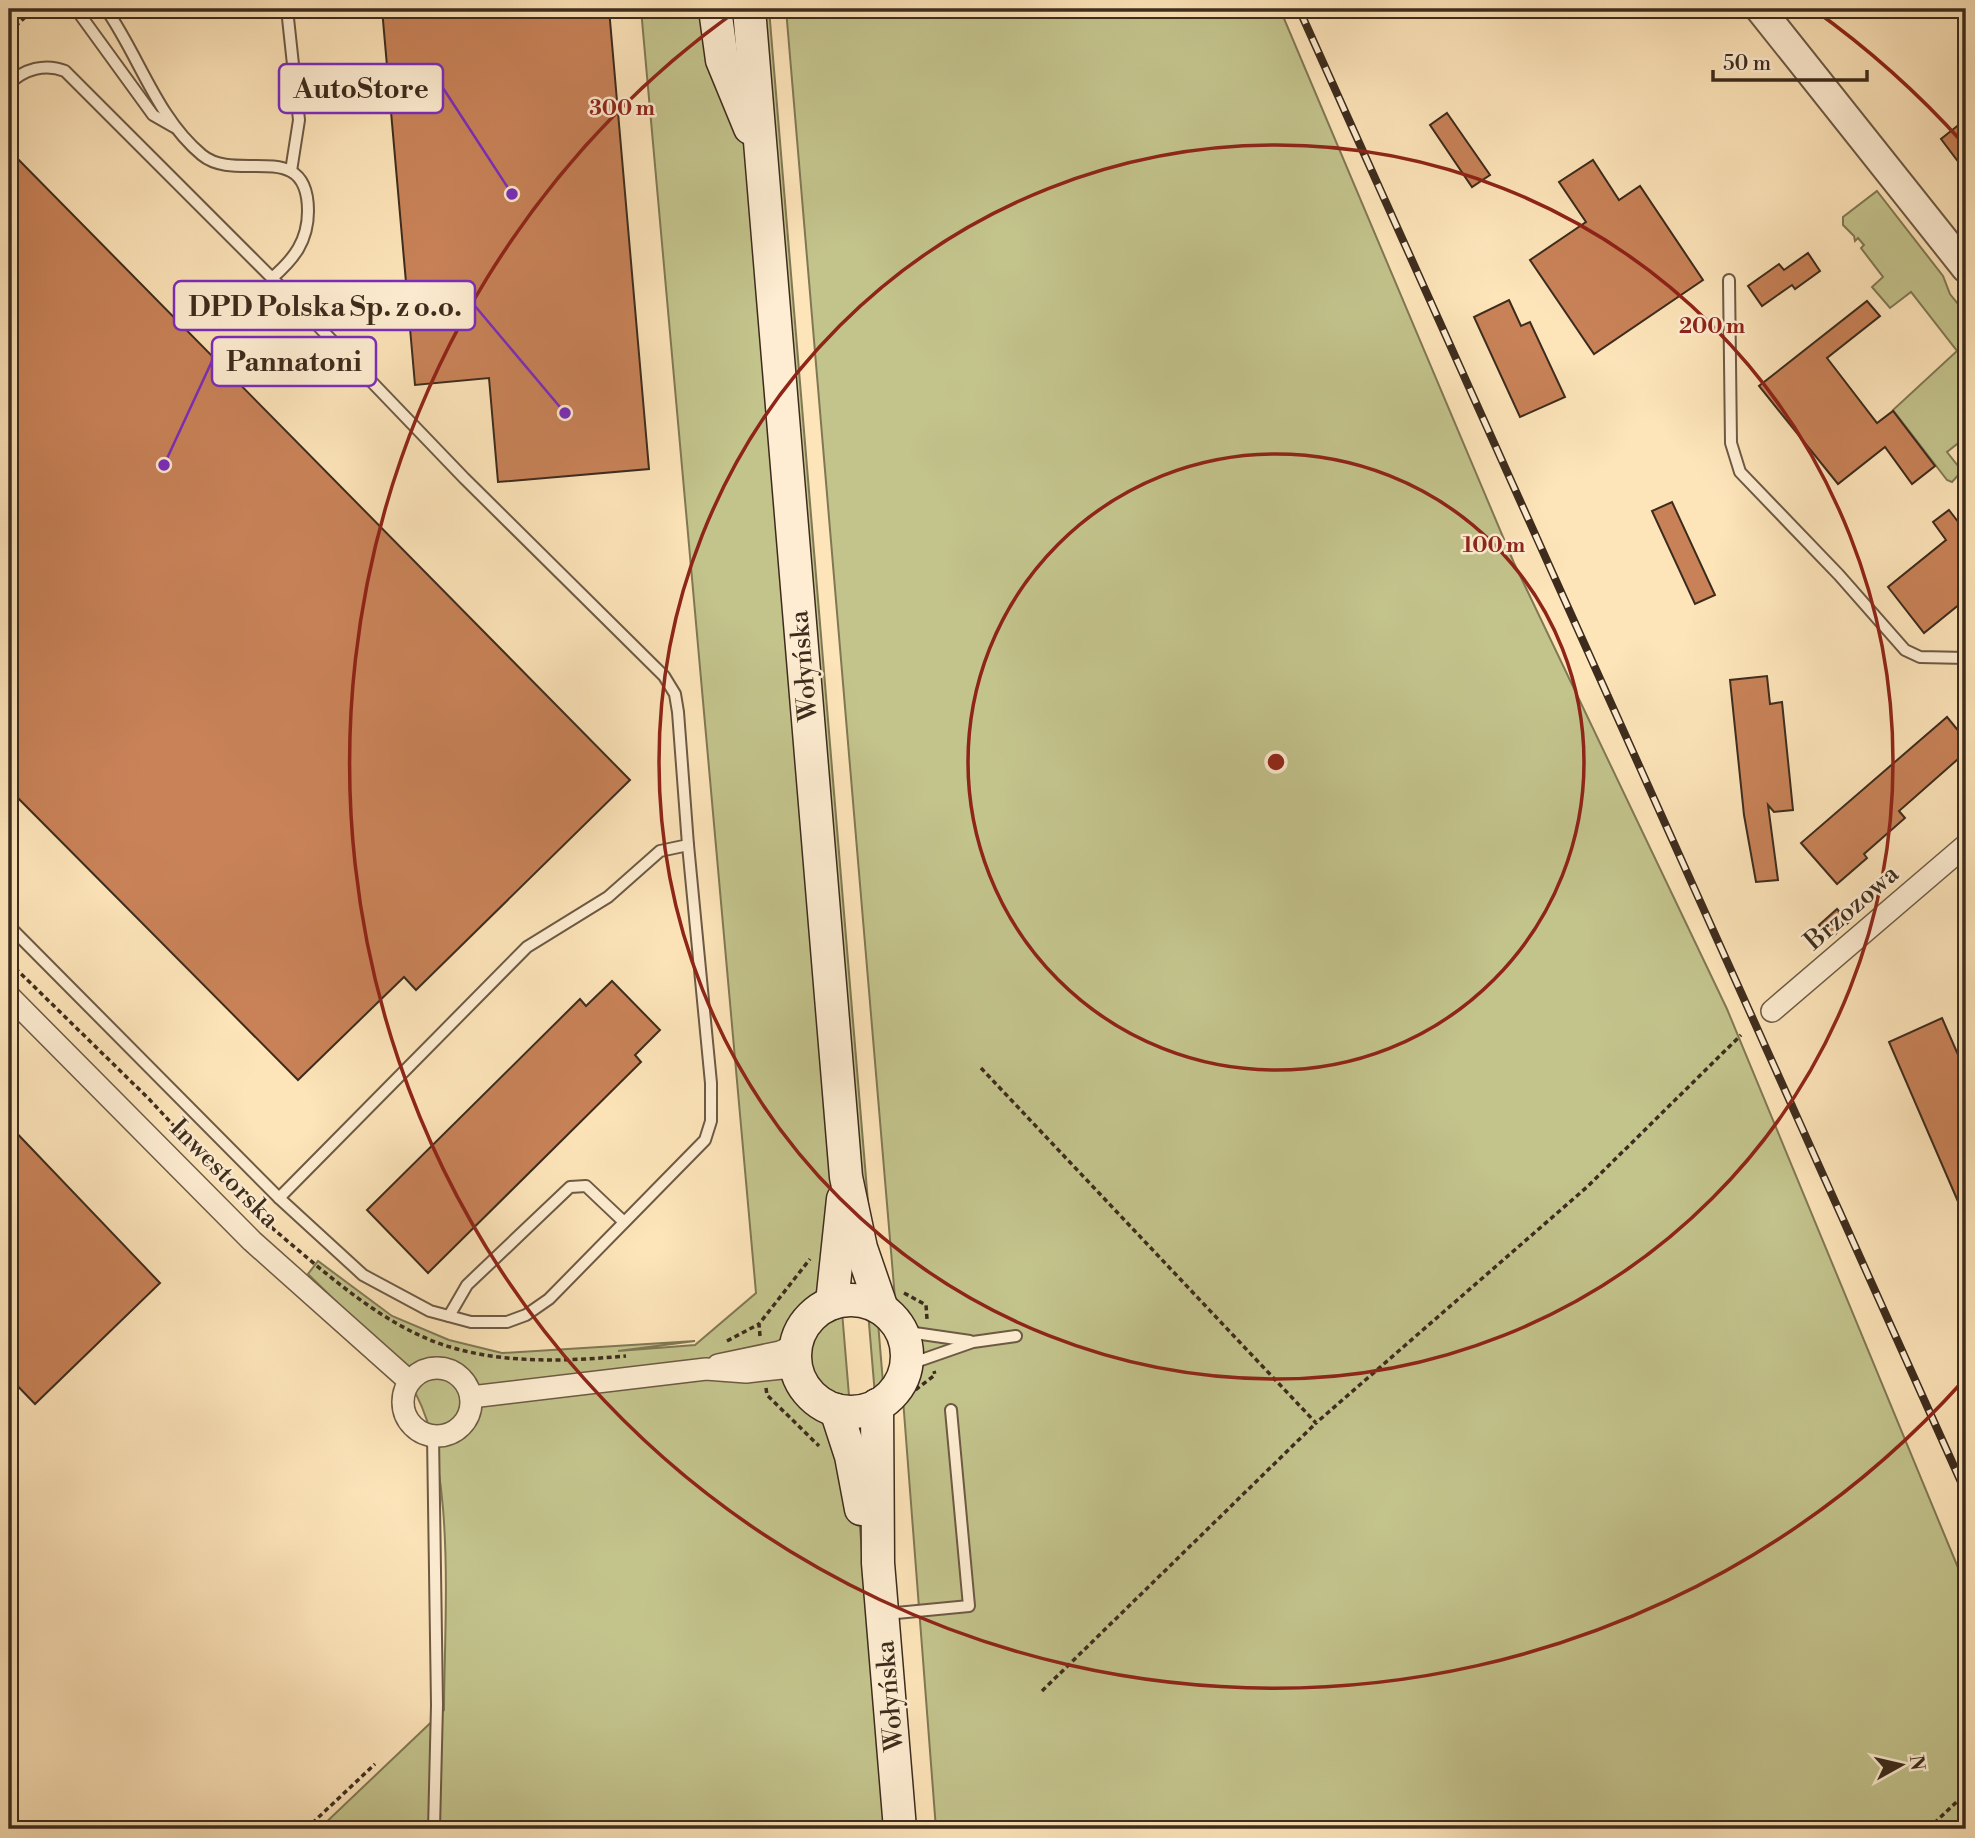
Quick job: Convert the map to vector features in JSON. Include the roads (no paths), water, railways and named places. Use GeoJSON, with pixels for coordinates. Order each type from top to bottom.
{"type":"FeatureCollection","features":[{"type":"Feature","properties":{"kind":"main road","name":"Wołyńska"},"geometry":{"type":"LineString","coordinates":[[715,9],[722,60],[761,155]]}},
{"type":"Feature","properties":{"kind":"main road","name":"Wołyńska"},"geometry":{"type":"LineString","coordinates":[[749,9],[846,1177],[861,1248],[892,1320]]}},
{"type":"Feature","properties":{"kind":"main road","name":"Wołyńska"},"geometry":{"type":"LineString","coordinates":[[832,1303],[846,1177]]}},
{"type":"Feature","properties":{"kind":"main road"},"geometry":{"type":"LineString","coordinates":[[858,1300],[892,1320],[907,1352],[906,1365],[897,1389],[877,1405],[857,1411],[836,1409],[812,1395],[797,1357],[809,1319],[832,1303],[858,1300]]}},
{"type":"Feature","properties":{"kind":"main road","name":"Wołyńska"},"geometry":{"type":"LineString","coordinates":[[877,1405],[878,1563],[900,1829]]}},
{"type":"Feature","properties":{"kind":"main road","name":"Wołyńska"},"geometry":{"type":"LineString","coordinates":[[836,1409],[851,1456],[866,1535],[878,1563]]}},
{"type":"Feature","properties":{"kind":"street"},"geometry":{"type":"LineString","coordinates":[[1760,9],[1966,268]]}},
{"type":"Feature","properties":{"kind":"street","name":"Brzozowa"},"geometry":{"type":"LineString","coordinates":[[1772,1011],[1966,845]]}},
{"type":"Feature","properties":{"kind":"street","name":"Inwestorska"},"geometry":{"type":"LineString","coordinates":[[9,996],[252,1241],[409,1381]]}},
{"type":"Feature","properties":{"kind":"street"},"geometry":{"type":"LineString","coordinates":[[471,1397],[797,1357]]}},
{"type":"Feature","properties":{"kind":"street"},"geometry":{"type":"LineString","coordinates":[[446,1368],[462,1379],[471,1397],[470,1413],[461,1426],[448,1434],[433,1436],[423,1433],[407,1420],[403,1400],[409,1381],[426,1369],[446,1368]]}},
{"type":"Feature","properties":{"kind":"lane"},"geometry":{"type":"LineString","coordinates":[[76,9],[153,115],[177,129]]}},
{"type":"Feature","properties":{"kind":"lane"},"geometry":{"type":"LineString","coordinates":[[106,9],[177,129],[202,155],[218,166],[263,164],[291,171],[302,181],[307,192],[308,232],[272,278]]}},
{"type":"Feature","properties":{"kind":"lane"},"geometry":{"type":"LineString","coordinates":[[287,9],[299,120],[291,171]]}},
{"type":"Feature","properties":{"kind":"lane"},"geometry":{"type":"LineString","coordinates":[[9,84],[16,77],[45,66],[65,71],[272,278],[464,478],[664,676],[675,694],[678,712],[711,1083],[711,1121],[705,1140],[549,1299],[526,1315],[507,1322],[471,1322],[430,1311],[363,1275],[279,1198],[9,926]]}},
{"type":"Feature","properties":{"kind":"lane"},"geometry":{"type":"LineString","coordinates":[[1730,280],[1731,443],[1740,472],[1839,575],[1905,650],[1920,657],[1966,658]]}},
{"type":"Feature","properties":{"kind":"lane"},"geometry":{"type":"LineString","coordinates":[[279,1198],[527,947],[608,897],[660,851],[688,845]]}},
{"type":"Feature","properties":{"kind":"lane"},"geometry":{"type":"LineString","coordinates":[[449,1316],[467,1285],[570,1187],[586,1186],[624,1222]]}},
{"type":"Feature","properties":{"kind":"lane"},"geometry":{"type":"LineString","coordinates":[[892,1320],[973,1342]]}},
{"type":"Feature","properties":{"kind":"lane"},"geometry":{"type":"LineString","coordinates":[[906,1365],[973,1342],[1016,1336]]}},
{"type":"Feature","properties":{"kind":"lane"},"geometry":{"type":"LineString","coordinates":[[882,1614],[969,1606],[951,1410]]}},
{"type":"Feature","properties":{"kind":"lane"},"geometry":{"type":"LineString","coordinates":[[433,1436],[437,1705],[434,1829]]}},
{"type":"Feature","properties":{"kind":"railway"},"geometry":{"type":"LineString","coordinates":[[1299,9],[1966,1493]]}},
{"type":"Feature","properties":{"kind":"place","name":"AutoStore"},"geometry":{"type":"Point","coordinates":[512,194]}},
{"type":"Feature","properties":{"kind":"place","name":"DPD Polska Sp. z o.o."},"geometry":{"type":"Point","coordinates":[565,413]}},
{"type":"Feature","properties":{"kind":"place","name":"Pannatoni"},"geometry":{"type":"Point","coordinates":[164,465]}}]}
